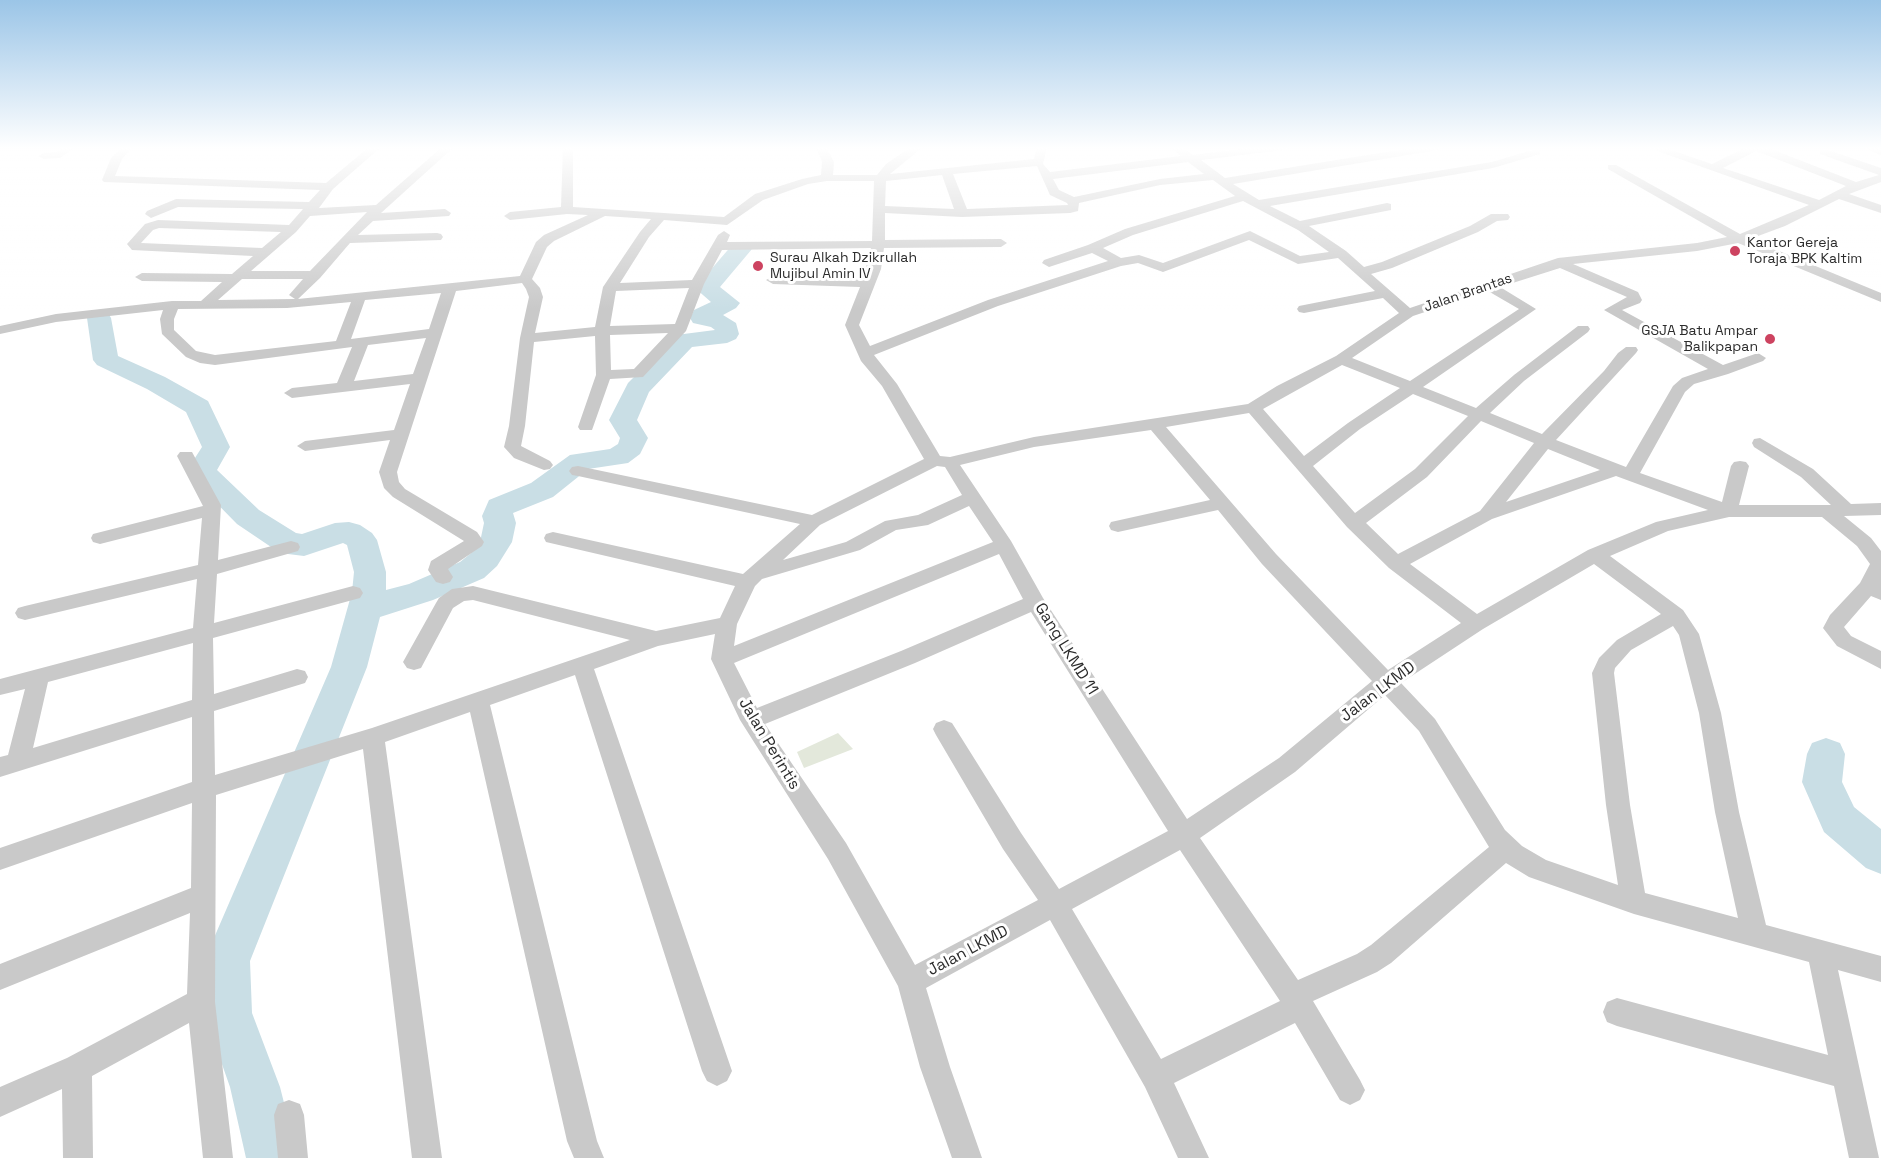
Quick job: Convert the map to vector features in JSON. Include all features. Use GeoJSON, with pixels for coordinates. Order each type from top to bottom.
{"type":"FeatureCollection","features":[{"type":"Feature","properties":{"kind":"street"},"geometry":{"type":"LineString","coordinates":[[204,304],[292,229],[318,201]]}},
{"type":"Feature","properties":{"kind":"street"},"geometry":{"type":"LineString","coordinates":[[296,295],[346,239],[387,201]]}},
{"type":"Feature","properties":{"kind":"street"},"geometry":{"type":"LineString","coordinates":[[567,201],[567,210]]}},
{"type":"Feature","properties":{"kind":"street"},"geometry":{"type":"LineString","coordinates":[[604,375],[638,374],[681,328],[697,284],[719,246],[728,221],[754,201]]}},
{"type":"Feature","properties":{"kind":"street"},"geometry":{"type":"LineString","coordinates":[[880,201],[874,269],[852,325],[870,361],[889,384],[942,461]]}},
{"type":"Feature","properties":{"kind":"street"},"geometry":{"type":"LineString","coordinates":[[958,201],[962,213]]}},
{"type":"Feature","properties":{"kind":"street"},"geometry":{"type":"LineString","coordinates":[[880,209],[962,213],[1070,210],[1074,208],[1073,201]]}},
{"type":"Feature","properties":{"kind":"street"},"geometry":{"type":"LineString","coordinates":[[1049,263],[1093,248],[1129,232],[1231,201]]}},
{"type":"Feature","properties":{"kind":"street","name":"Jalan Brantas"},"geometry":{"type":"LineString","coordinates":[[1252,201],[1294,223],[1341,254],[1408,313],[1558,262],[1586,257],[1697,247],[1739,239],[1825,201]]}},
{"type":"Feature","properties":{"kind":"street"},"geometry":{"type":"LineString","coordinates":[[1258,204],[1275,201]]}},
{"type":"Feature","properties":{"kind":"street"},"geometry":{"type":"LineString","coordinates":[[1672,201],[1739,239],[1881,298]]}},
{"type":"Feature","properties":{"kind":"street"},"geometry":{"type":"LineString","coordinates":[[1809,201],[1818,204]]}},
{"type":"Feature","properties":{"kind":"street"},"geometry":{"type":"LineString","coordinates":[[1857,201],[1881,209]]}},
{"type":"Feature","properties":{"kind":"street"},"geometry":{"type":"LineString","coordinates":[[586,427],[604,375],[602,331],[610,287],[644,235],[685,202]]}},
{"type":"Feature","properties":{"kind":"street"},"geometry":{"type":"LineString","coordinates":[[151,214],[176,203],[445,213]]}},
{"type":"Feature","properties":{"kind":"street"},"geometry":{"type":"LineString","coordinates":[[1273,227],[1387,207]]}},
{"type":"Feature","properties":{"kind":"street"},"geometry":{"type":"LineString","coordinates":[[510,216],[567,210],[728,221]]}},
{"type":"Feature","properties":{"kind":"street"},"geometry":{"type":"LineString","coordinates":[[525,279],[541,245],[549,238],[600,214]]}},
{"type":"Feature","properties":{"kind":"street"},"geometry":{"type":"LineString","coordinates":[[1362,272],[1387,265],[1474,229],[1495,217],[1504,216]]}},
{"type":"Feature","properties":{"kind":"street"},"geometry":{"type":"LineString","coordinates":[[265,252],[149,248],[137,247],[133,244],[149,228],[158,224],[292,229]]}},
{"type":"Feature","properties":{"kind":"street"},"geometry":{"type":"LineString","coordinates":[[866,353],[993,303],[1119,262],[1139,259],[1163,268],[1250,236],[1298,260],[1341,254]]}},
{"type":"Feature","properties":{"kind":"street"},"geometry":{"type":"LineString","coordinates":[[346,239],[437,237]]}},
{"type":"Feature","properties":{"kind":"street"},"geometry":{"type":"LineString","coordinates":[[719,246],[1002,243]]}},
{"type":"Feature","properties":{"kind":"street"},"geometry":{"type":"LineString","coordinates":[[1093,248],[1119,262]]}},
{"type":"Feature","properties":{"kind":"street"},"geometry":{"type":"LineString","coordinates":[[1558,262],[1633,295],[1635,300],[1611,310],[1723,372]]}},
{"type":"Feature","properties":{"kind":"street"},"geometry":{"type":"LineString","coordinates":[[142,278],[315,275]]}},
{"type":"Feature","properties":{"kind":"street"},"geometry":{"type":"LineString","coordinates":[[0,330],[56,318],[172,306],[287,304],[525,279]]}},
{"type":"Feature","properties":{"kind":"street"},"geometry":{"type":"LineString","coordinates":[[525,279],[533,288],[536,297],[527,338],[517,426],[512,447],[520,454],[544,465]]}},
{"type":"Feature","properties":{"kind":"street"},"geometry":{"type":"LineString","coordinates":[[772,280],[869,283]]}},
{"type":"Feature","properties":{"kind":"street"},"geometry":{"type":"LineString","coordinates":[[610,287],[697,284]]}},
{"type":"Feature","properties":{"kind":"street"},"geometry":{"type":"LineString","coordinates":[[1302,466],[1354,426],[1529,309],[1490,287]]}},
{"type":"Feature","properties":{"kind":"street"},"geometry":{"type":"LineString","coordinates":[[443,577],[438,566],[475,542],[470,536],[399,493],[390,484],[388,472],[450,288]]}},
{"type":"Feature","properties":{"kind":"street"},"geometry":{"type":"LineString","coordinates":[[1304,309],[1386,293]]}},
{"type":"Feature","properties":{"kind":"street"},"geometry":{"type":"LineString","coordinates":[[342,344],[359,298]]}},
{"type":"Feature","properties":{"kind":"street"},"geometry":{"type":"LineString","coordinates":[[172,306],[167,320],[167,331],[191,354],[215,360],[433,333]]}},
{"type":"Feature","properties":{"kind":"street"},"geometry":{"type":"LineString","coordinates":[[722,659],[727,624],[752,578],[814,521],[942,461],[1034,442],[1253,408],[1341,359],[1408,313]]}},
{"type":"Feature","properties":{"kind":"street"},"geometry":{"type":"LineString","coordinates":[[527,338],[602,331],[681,328]]}},
{"type":"Feature","properties":{"kind":"street"},"geometry":{"type":"LineString","coordinates":[[1354,523],[1421,473],[1479,414],[1520,378],[1583,329]]}},
{"type":"Feature","properties":{"kind":"street"},"geometry":{"type":"LineString","coordinates":[[343,388],[362,342]]}},
{"type":"Feature","properties":{"kind":"street"},"geometry":{"type":"LineString","coordinates":[[1486,515],[1545,441],[1631,350]]}},
{"type":"Feature","properties":{"kind":"street"},"geometry":{"type":"LineString","coordinates":[[1395,563],[1486,515],[1623,473],[1679,389],[1688,381],[1723,372],[1758,358]]}},
{"type":"Feature","properties":{"kind":"street"},"geometry":{"type":"LineString","coordinates":[[1341,359],[1623,473],[1729,511],[1740,466]]}},
{"type":"Feature","properties":{"kind":"street"},"geometry":{"type":"LineString","coordinates":[[292,393],[420,378]]}},
{"type":"Feature","properties":{"kind":"street"},"geometry":{"type":"LineString","coordinates":[[1253,408],[1354,523],[1395,563],[1476,624]]}},
{"type":"Feature","properties":{"kind":"street"},"geometry":{"type":"LineString","coordinates":[[1155,424],[1220,504],[1385,683],[1427,725],[1496,838],[1512,854],[1538,869],[1634,902],[1754,932],[1881,969]]}},
{"type":"Feature","properties":{"kind":"street"},"geometry":{"type":"LineString","coordinates":[[305,446],[402,434]]}},
{"type":"Feature","properties":{"kind":"street"},"geometry":{"type":"LineString","coordinates":[[1760,443],[1807,473],[1880,563],[1874,590],[1837,620],[1833,628],[1844,641],[1881,661]]}},
{"type":"Feature","properties":{"kind":"street"},"geometry":{"type":"LineString","coordinates":[[186,456],[212,505],[203,632],[204,895],[201,1002],[218,1158]]}},
{"type":"Feature","properties":{"kind":"street","name":"Gang LKMD 11"},"geometry":{"type":"LineString","coordinates":[[942,461],[974,497],[1004,545],[1035,602],[1184,835],[1297,1001],[1350,1090]]}},
{"type":"Feature","properties":{"kind":"street"},"geometry":{"type":"LineString","coordinates":[[578,471],[814,521]]}},
{"type":"Feature","properties":{"kind":"street"},"geometry":{"type":"LineString","coordinates":[[553,538],[752,578],[853,546],[892,525],[922,521],[974,497]]}},
{"type":"Feature","properties":{"kind":"street"},"geometry":{"type":"LineString","coordinates":[[1118,526],[1220,504]]}},
{"type":"Feature","properties":{"kind":"street","name":"Jalan LKMD"},"geometry":{"type":"LineString","coordinates":[[910,982],[1184,835],[1287,765],[1385,683],[1476,624],[1595,555],[1663,526],[1729,511],[1881,509]]}},
{"type":"Feature","properties":{"kind":"street"},"geometry":{"type":"LineString","coordinates":[[100,538],[211,510]]}},
{"type":"Feature","properties":{"kind":"street"},"geometry":{"type":"LineString","coordinates":[[722,659],[1004,545]]}},
{"type":"Feature","properties":{"kind":"street"},"geometry":{"type":"LineString","coordinates":[[26,613],[207,570],[291,547]]}},
{"type":"Feature","properties":{"kind":"street"},"geometry":{"type":"LineString","coordinates":[[1595,555],[1676,615],[1689,634],[1710,713],[1727,812],[1754,932]]}},
{"type":"Feature","properties":{"kind":"street"},"geometry":{"type":"LineString","coordinates":[[0,687],[353,593]]}},
{"type":"Feature","properties":{"kind":"street"},"geometry":{"type":"LineString","coordinates":[[414,662],[446,603],[459,594],[473,593],[656,639]]}},
{"type":"Feature","properties":{"kind":"street"},"geometry":{"type":"LineString","coordinates":[[751,720],[908,657],[1035,602]]}},
{"type":"Feature","properties":{"kind":"street"},"geometry":{"type":"LineString","coordinates":[[1634,902],[1618,805],[1603,673],[1606,664],[1624,645],[1676,615]]}},
{"type":"Feature","properties":{"kind":"street"},"geometry":{"type":"LineString","coordinates":[[0,859],[202,789],[373,737],[656,639],[727,624]]}},
{"type":"Feature","properties":{"kind":"street","name":"Jalan Perintis"},"geometry":{"type":"LineString","coordinates":[[722,659],[751,720],[837,851],[910,982],[963,1157]]}},
{"type":"Feature","properties":{"kind":"street"},"geometry":{"type":"LineString","coordinates":[[582,665],[717,1071]]}},
{"type":"Feature","properties":{"kind":"street"},"geometry":{"type":"LineString","coordinates":[[9,764],[39,677]]}},
{"type":"Feature","properties":{"kind":"street"},"geometry":{"type":"LineString","coordinates":[[9,764],[297,677]]}},
{"type":"Feature","properties":{"kind":"street"},"geometry":{"type":"LineString","coordinates":[[478,701],[579,1130],[589,1158]]}},
{"type":"Feature","properties":{"kind":"street"},"geometry":{"type":"LineString","coordinates":[[944,729],[1012,841],[1055,904],[1155,1077],[1194,1158]]}},
{"type":"Feature","properties":{"kind":"street"},"geometry":{"type":"LineString","coordinates":[[373,737],[427,1158]]}},
{"type":"Feature","properties":{"kind":"street"},"geometry":{"type":"LineString","coordinates":[[1155,1077],[1381,954],[1506,848]]}},
{"type":"Feature","properties":{"kind":"street"},"geometry":{"type":"LineString","coordinates":[[0,977],[204,895]]}},
{"type":"Feature","properties":{"kind":"street"},"geometry":{"type":"LineString","coordinates":[[1820,952],[1864,1158]]}},
{"type":"Feature","properties":{"kind":"street"},"geometry":{"type":"LineString","coordinates":[[0,1102],[77,1068],[201,1002]]}},
{"type":"Feature","properties":{"kind":"street"},"geometry":{"type":"LineString","coordinates":[[1617,1012],[1846,1075]]}},
{"type":"Feature","properties":{"kind":"street"},"geometry":{"type":"LineString","coordinates":[[77,1068],[78,1158]]}},
{"type":"Feature","properties":{"kind":"street"},"geometry":{"type":"LineString","coordinates":[[289,1115],[293,1158]]}},
{"type":"Feature","properties":{"kind":"shaded area"},"geometry":{"type":"Polygon","coordinates":[[[838,733],[853,749],[804,768],[797,752],[838,733]]]}},
{"type":"Feature","properties":{"kind":"waterway"},"geometry":{"type":"LineString","coordinates":[[365,609],[421,592],[472,570],[486,558],[496,542],[500,523],[497,516],[500,507],[542,490],[580,461],[618,457],[630,448],[634,438],[623,420],[637,389],[685,340],[718,338],[727,334],[727,328],[719,321],[702,318],[703,315],[728,303],[707,288],[741,249]]}},
{"type":"Feature","properties":{"kind":"waterway"},"geometry":{"type":"LineString","coordinates":[[99,318],[106,360],[156,383],[198,407],[216,447],[201,472],[248,517],[288,543],[304,545],[335,533],[349,532],[361,540],[370,572],[369,592],[365,609]]}},
{"type":"Feature","properties":{"kind":"waterway"},"geometry":{"type":"LineString","coordinates":[[272,1158],[255,1087],[228,1013],[227,961],[349,667],[365,609]]}},
{"type":"Feature","properties":{"kind":"waterway"},"geometry":{"type":"LineString","coordinates":[[1826,754],[1822,782],[1839,819],[1881,855]]}},
{"type":"Feature","properties":{"kind":"place","name":"Kantor Gereja Toraja BPK Kaltim"},"geometry":{"type":"Point","coordinates":[1735,251]}},
{"type":"Feature","properties":{"kind":"place","name":"Surau Alkah Dzikrullah Mujibul Amin IV"},"geometry":{"type":"Point","coordinates":[758,266]}},
{"type":"Feature","properties":{"kind":"place","name":"GSJA Batu Ampar Balikpapan"},"geometry":{"type":"Point","coordinates":[1770,339]}}]}
